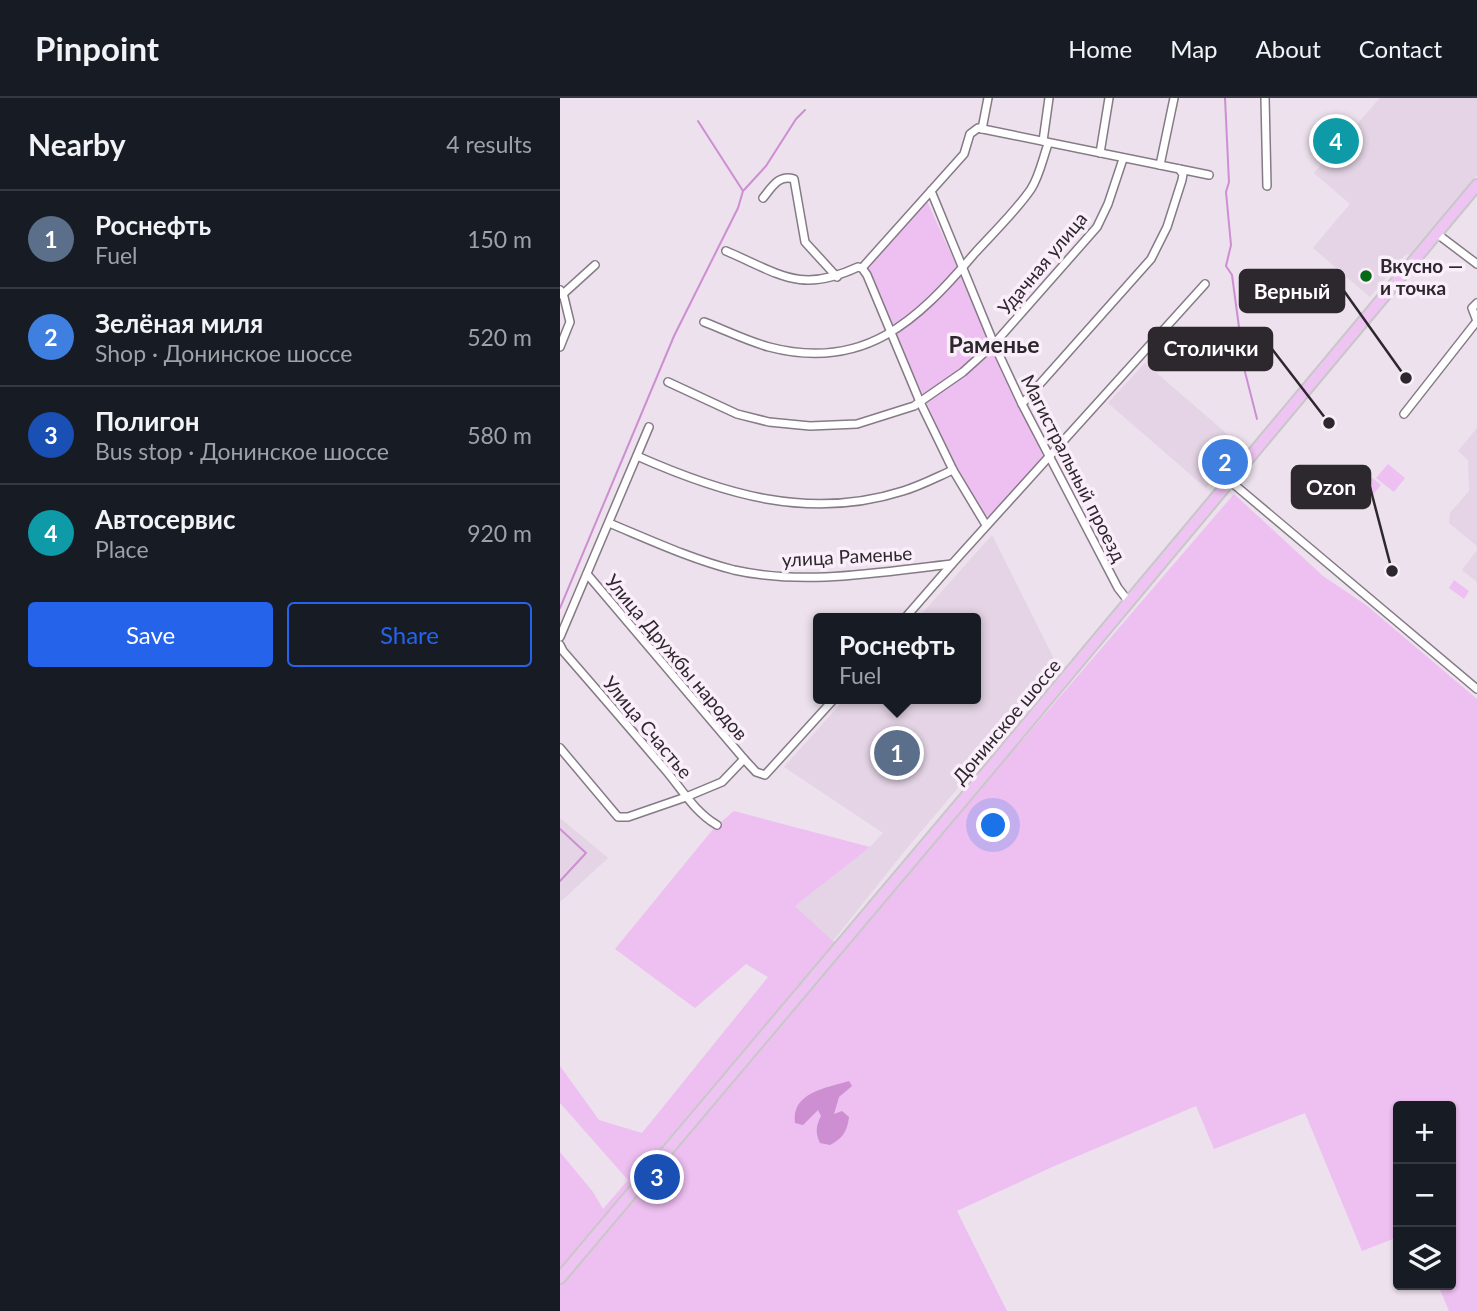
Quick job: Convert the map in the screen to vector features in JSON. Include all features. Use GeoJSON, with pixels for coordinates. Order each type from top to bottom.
{"type":"FeatureCollection","features":[{"type":"Feature","properties":{"kind":"main road","name":"Донинское шоссе"},"geometry":{"type":"LineString","coordinates":[[560,1278],[1477,185]]}},
{"type":"Feature","properties":{"kind":"street"},"geometry":{"type":"LineString","coordinates":[[980,129],[988,98]]}},
{"type":"Feature","properties":{"kind":"street"},"geometry":{"type":"LineString","coordinates":[[704,322],[766,346],[806,354],[850,350],[892,333],[920,312],[963,268],[1032,188],[1045,142],[1049,98]]}},
{"type":"Feature","properties":{"kind":"street"},"geometry":{"type":"LineString","coordinates":[[1100,153],[1110,98]]}},
{"type":"Feature","properties":{"kind":"street"},"geometry":{"type":"LineString","coordinates":[[1160,165],[1174,98]]}},
{"type":"Feature","properties":{"kind":"street"},"geometry":{"type":"LineString","coordinates":[[1265,98],[1267,186]]}},
{"type":"Feature","properties":{"kind":"street"},"geometry":{"type":"LineString","coordinates":[[862,268],[964,154],[970,134],[980,129],[1209,175]]}},
{"type":"Feature","properties":{"kind":"street","name":"Удачная улица"},"geometry":{"type":"LineString","coordinates":[[668,382],[737,414],[769,422],[810,426],[857,424],[914,406],[963,372],[993,344],[1097,227],[1123,159]]}},
{"type":"Feature","properties":{"kind":"street"},"geometry":{"type":"LineString","coordinates":[[1021,404],[1151,259],[1167,226],[1183,174],[1178,169]]}},
{"type":"Feature","properties":{"kind":"street"},"geometry":{"type":"LineString","coordinates":[[763,198],[780,179],[794,178],[805,242],[836,277]]}},
{"type":"Feature","properties":{"kind":"street","name":"Магистральный проезд"},"geometry":{"type":"LineString","coordinates":[[931,191],[993,344],[1021,404],[1118,588],[1129,602]]}},
{"type":"Feature","properties":{"kind":"street"},"geometry":{"type":"LineString","coordinates":[[1436,233],[1477,264]]}},
{"type":"Feature","properties":{"kind":"street"},"geometry":{"type":"LineString","coordinates":[[726,251],[795,280],[836,277],[858,267],[862,268]]}},
{"type":"Feature","properties":{"kind":"street"},"geometry":{"type":"LineString","coordinates":[[560,347],[570,323],[561,293],[595,265]]}},
{"type":"Feature","properties":{"kind":"street"},"geometry":{"type":"LineString","coordinates":[[862,268],[920,402],[953,470],[986,525]]}},
{"type":"Feature","properties":{"kind":"street"},"geometry":{"type":"LineString","coordinates":[[909,613],[1205,284]]}},
{"type":"Feature","properties":{"kind":"street"},"geometry":{"type":"LineString","coordinates":[[1404,414],[1477,321],[1472,308],[1477,303]]}},
{"type":"Feature","properties":{"kind":"street"},"geometry":{"type":"LineString","coordinates":[[560,637],[649,426]]}},
{"type":"Feature","properties":{"kind":"street"},"geometry":{"type":"LineString","coordinates":[[637,456],[712,487],[748,496],[796,503],[870,499],[904,491],[953,470]]}},
{"type":"Feature","properties":{"kind":"street"},"geometry":{"type":"LineString","coordinates":[[1230,481],[1477,689]]}},
{"type":"Feature","properties":{"kind":"street","name":"улица Раменье"},"geometry":{"type":"LineString","coordinates":[[609,523],[710,563],[766,575],[822,577],[952,564]]}},
{"type":"Feature","properties":{"kind":"street","name":"Улица Дружбы народов"},"geometry":{"type":"LineString","coordinates":[[587,574],[760,775],[771,772],[830,704]]}},
{"type":"Feature","properties":{"kind":"street","name":"Улица Счастье"},"geometry":{"type":"LineString","coordinates":[[560,645],[686,797],[707,820],[717,825]]}},
{"type":"Feature","properties":{"kind":"street","name":"Улица Дружбы народов"},"geometry":{"type":"LineString","coordinates":[[560,748],[618,817],[628,817],[722,782],[744,759]]}},
{"type":"Feature","properties":{"kind":"shaded area"},"geometry":{"type":"Polygon","coordinates":[[[1380,98],[1477,98],[1477,175],[1370,297],[1313,248],[1350,204],[1314,173],[1380,98]]]}},
{"type":"Feature","properties":{"kind":"shaded area"},"geometry":{"type":"Polygon","coordinates":[[[927,201],[1044,458],[989,516],[983,517],[957,470],[865,266],[927,201]]]}},
{"type":"Feature","properties":{"kind":"shaded area"},"geometry":{"type":"Polygon","coordinates":[[[1145,363],[1242,447],[1206,488],[1108,403],[1145,363]]]}},
{"type":"Feature","properties":{"kind":"shaded area"},"geometry":{"type":"Polygon","coordinates":[[[1477,428],[1477,546],[1449,523],[1450,513],[1469,491],[1468,460],[1458,451],[1477,428]]]}},
{"type":"Feature","properties":{"kind":"shaded area"},"geometry":{"type":"Polygon","coordinates":[[[1388,464],[1405,478],[1394,492],[1376,478],[1388,464]]]}},
{"type":"Feature","properties":{"kind":"shaded area"},"geometry":{"type":"Polygon","coordinates":[[[1364,471],[1381,485],[1373,495],[1356,481],[1364,471]]]}},
{"type":"Feature","properties":{"kind":"shaded area"},"geometry":{"type":"Polygon","coordinates":[[[1234,494],[1323,576],[1366,605],[1477,699],[1477,1311],[1449,1311],[1440,1290],[1456,1290],[1456,1101],[1393,1101],[1393,1239],[1362,1251],[1305,1113],[1214,1149],[1196,1106],[957,1211],[1007,1311],[560,1311],[560,1152],[593,1192],[603,1209],[628,1180],[560,1103],[560,1066],[599,1120],[642,1133],[768,977],[746,964],[695,1008],[615,949],[714,828],[734,811],[870,847],[795,906],[833,941],[849,942],[1234,494]]]}},
{"type":"Feature","properties":{"kind":"shaded area"},"geometry":{"type":"Polygon","coordinates":[[[992,535],[1059,669],[907,848],[833,941],[795,906],[870,847],[883,833],[784,767],[841,704],[981,704],[981,613],[922,613],[992,535]]]}},
{"type":"Feature","properties":{"kind":"shaded area"},"geometry":{"type":"Polygon","coordinates":[[[1477,550],[1477,582],[1462,570],[1477,550]]]}},
{"type":"Feature","properties":{"kind":"shaded area"},"geometry":{"type":"Polygon","coordinates":[[[1454,580],[1469,591],[1464,599],[1449,588],[1454,580]]]}},
{"type":"Feature","properties":{"kind":"shaded area"},"geometry":{"type":"Polygon","coordinates":[[[560,818],[608,858],[560,902],[560,818]]]}},
{"type":"Feature","properties":{"kind":"shaded area"},"geometry":{"type":"Polygon","coordinates":[[[849,1081],[852,1086],[839,1097],[834,1114],[842,1111],[849,1117],[846,1131],[830,1145],[820,1143],[817,1129],[821,1116],[818,1110],[803,1125],[795,1123],[799,1104],[812,1093],[849,1081]]]}},
{"type":"Feature","properties":{"kind":"waterway"},"geometry":{"type":"LineString","coordinates":[[1225,98],[1229,182],[1226,192],[1231,245],[1226,266],[1232,275],[1245,372],[1257,419]]}},
{"type":"Feature","properties":{"kind":"waterway"},"geometry":{"type":"LineString","coordinates":[[744,190],[766,166],[796,119],[805,110]]}},
{"type":"Feature","properties":{"kind":"waterway"},"geometry":{"type":"LineString","coordinates":[[560,608],[674,336],[738,208],[743,191],[698,121]]}},
{"type":"Feature","properties":{"kind":"waterway"},"geometry":{"type":"LineString","coordinates":[[560,829],[586,853],[560,881]]}},
{"type":"Feature","properties":{"kind":"place","name":"Автосервис"},"geometry":{"type":"Point","coordinates":[1336,141]}},
{"type":"Feature","properties":{"kind":"place","name":"Вкусно — и точка"},"geometry":{"type":"Point","coordinates":[1366,276]}},
{"type":"Feature","properties":{"kind":"place","name":"Верный"},"geometry":{"type":"Point","coordinates":[1406,378]}},
{"type":"Feature","properties":{"kind":"place","name":"Столички"},"geometry":{"type":"Point","coordinates":[1329,423]}},
{"type":"Feature","properties":{"kind":"place","name":"Зелёная миля"},"geometry":{"type":"Point","coordinates":[1225,462]}},
{"type":"Feature","properties":{"kind":"place","name":"Ozon"},"geometry":{"type":"Point","coordinates":[1392,571]}},
{"type":"Feature","properties":{"kind":"place","name":"Роснефть"},"geometry":{"type":"Point","coordinates":[897,753]}},
{"type":"Feature","properties":{"kind":"place","name":"Полигон"},"geometry":{"type":"Point","coordinates":[657,1177]}},
{"type":"Feature","properties":{"kind":"district","name":"Раменье"},"geometry":{"type":"Point","coordinates":[994,344]}}]}
